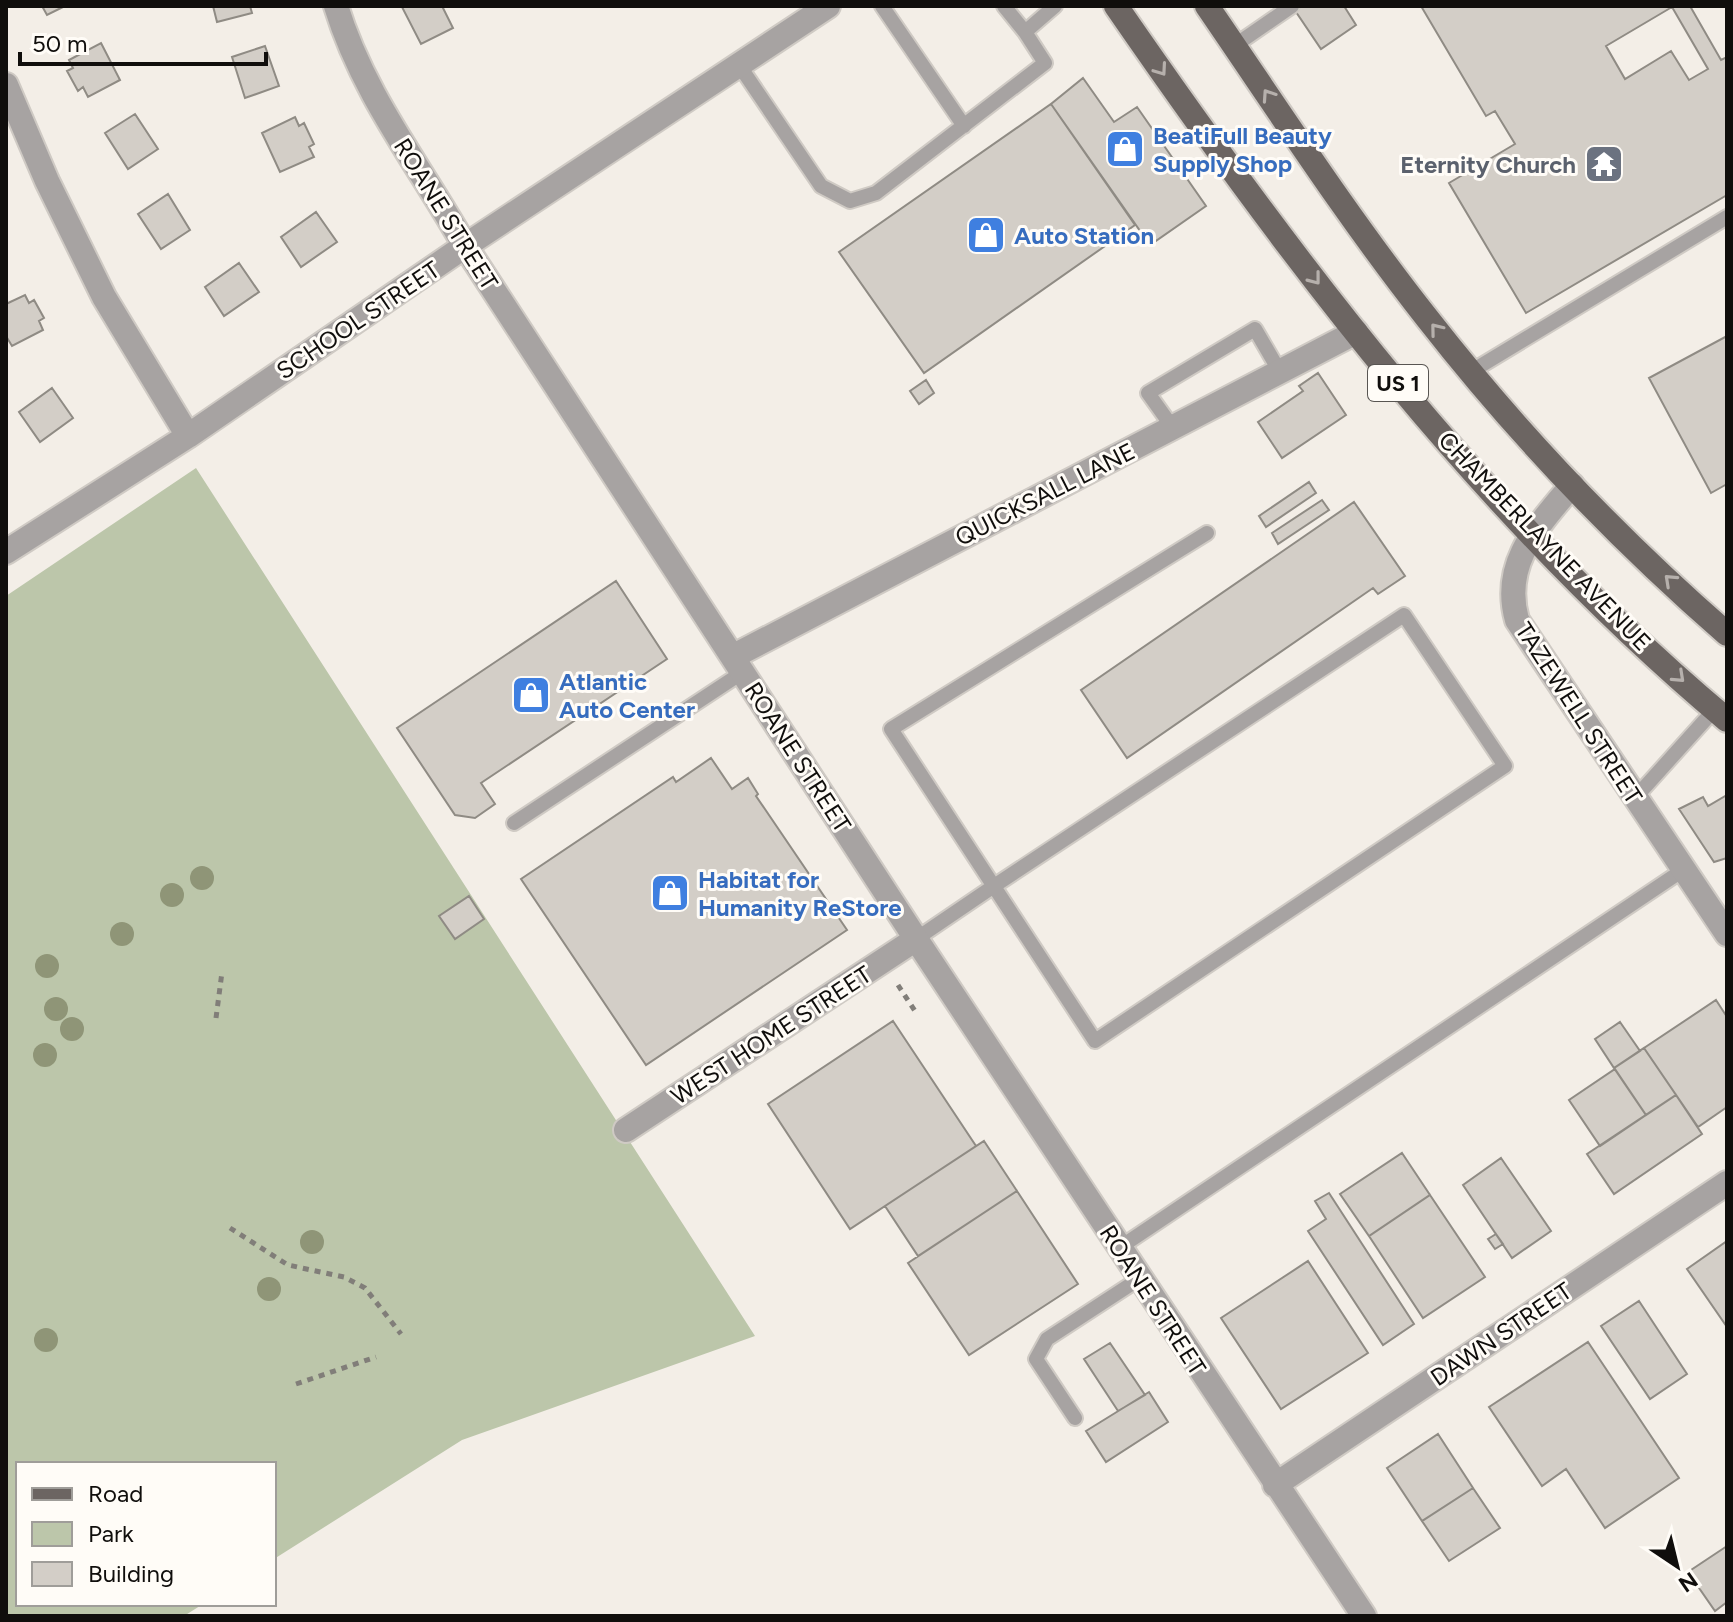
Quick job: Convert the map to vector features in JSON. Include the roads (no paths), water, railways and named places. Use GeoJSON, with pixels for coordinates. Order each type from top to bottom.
{"type":"FeatureCollection","features":[{"type":"Feature","properties":{"kind":"main road","name":"CHAMBERLAYNE AVENUE"},"geometry":{"type":"LineString","coordinates":[[1116,6],[1222,156],[1356,332],[1446,441],[1531,533],[1721,714]]}},
{"type":"Feature","properties":{"kind":"main road","name":"US 1"},"geometry":{"type":"LineString","coordinates":[[1207,6],[1362,232],[1472,371],[1572,485],[1727,634]]}},
{"type":"Feature","properties":{"kind":"street","name":"ROANE STREET"},"geometry":{"type":"LineString","coordinates":[[336,6],[347,43],[379,109],[433,189],[465,246],[1139,1279],[1364,1616]]}},
{"type":"Feature","properties":{"kind":"street","name":"SCHOOL STREET"},"geometry":{"type":"LineString","coordinates":[[6,552],[188,436],[465,246],[828,6]]}},
{"type":"Feature","properties":{"kind":"street"},"geometry":{"type":"LineString","coordinates":[[6,85],[47,181],[104,297],[188,436]]}},
{"type":"Feature","properties":{"kind":"street","name":"QUICKSALL LANE"},"geometry":{"type":"LineString","coordinates":[[738,664],[1356,332]]}},
{"type":"Feature","properties":{"kind":"street","name":"TAZEWELL STREET"},"geometry":{"type":"LineString","coordinates":[[1572,485],[1531,533],[1517,561],[1512,582],[1517,620],[1727,934]]}},
{"type":"Feature","properties":{"kind":"street","name":"WEST HOME STREET"},"geometry":{"type":"LineString","coordinates":[[626,1130],[916,939]]}},
{"type":"Feature","properties":{"kind":"street","name":"DAWN STREET"},"geometry":{"type":"LineString","coordinates":[[1275,1485],[1727,1183]]}},
{"type":"Feature","properties":{"kind":"lane"},"geometry":{"type":"LineString","coordinates":[[882,6],[964,126]]}},
{"type":"Feature","properties":{"kind":"lane"},"geometry":{"type":"LineString","coordinates":[[739,65],[821,186],[850,201],[876,193],[1045,63],[1004,6]]}},
{"type":"Feature","properties":{"kind":"lane"},"geometry":{"type":"LineString","coordinates":[[1025,32],[1055,6]]}},
{"type":"Feature","properties":{"kind":"lane"},"geometry":{"type":"LineString","coordinates":[[1234,46],[1292,6]]}},
{"type":"Feature","properties":{"kind":"lane"},"geometry":{"type":"LineString","coordinates":[[1472,371],[1727,217]]}},
{"type":"Feature","properties":{"kind":"lane"},"geometry":{"type":"LineString","coordinates":[[1173,428],[1148,393],[1255,329],[1280,372]]}},
{"type":"Feature","properties":{"kind":"lane"},"geometry":{"type":"LineString","coordinates":[[916,939],[994,886],[1404,615],[1505,766],[1095,1041],[994,886],[891,729],[1207,533]]}},
{"type":"Feature","properties":{"kind":"lane"},"geometry":{"type":"LineString","coordinates":[[514,823],[738,664]]}},
{"type":"Feature","properties":{"kind":"lane"},"geometry":{"type":"LineString","coordinates":[[1635,798],[1721,714]]}},
{"type":"Feature","properties":{"kind":"lane"},"geometry":{"type":"LineString","coordinates":[[1119,1248],[1683,870]]}},
{"type":"Feature","properties":{"kind":"lane"},"geometry":{"type":"LineString","coordinates":[[1075,1418],[1036,1359],[1047,1339],[1139,1279]]}},
{"type":"Feature","properties":{"kind":"place","name":"BeatiFull Beauty Supply Shop"},"geometry":{"type":"Point","coordinates":[1125,149]}},
{"type":"Feature","properties":{"kind":"place","name":"Eternity Church"},"geometry":{"type":"Point","coordinates":[1604,164]}},
{"type":"Feature","properties":{"kind":"place","name":"Auto Station"},"geometry":{"type":"Point","coordinates":[986,235]}},
{"type":"Feature","properties":{"kind":"place","name":"Atlantic Auto Center"},"geometry":{"type":"Point","coordinates":[531,695]}},
{"type":"Feature","properties":{"kind":"place","name":"Habitat for Humanity ReStore"},"geometry":{"type":"Point","coordinates":[670,893]}}]}
